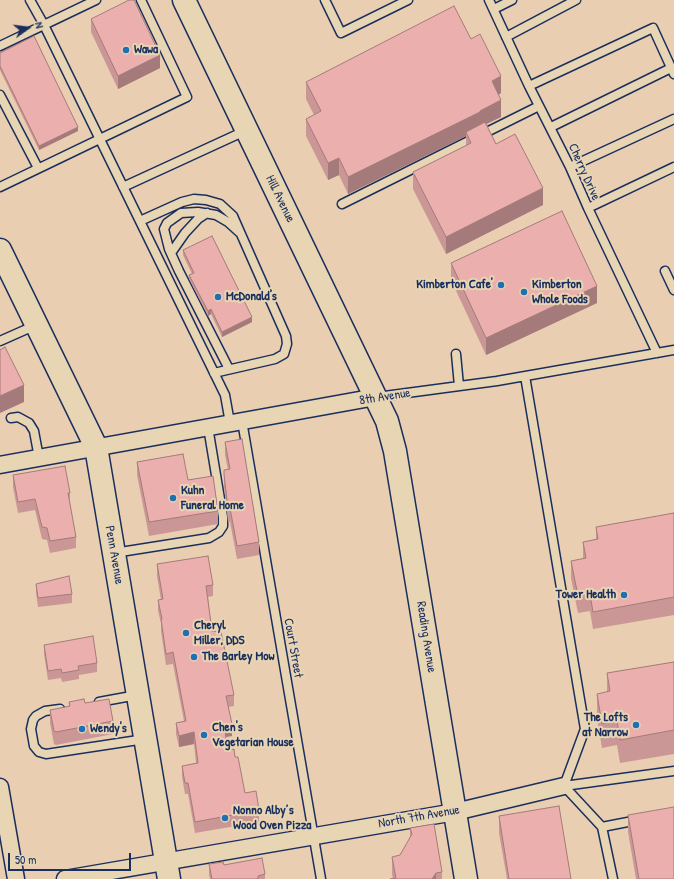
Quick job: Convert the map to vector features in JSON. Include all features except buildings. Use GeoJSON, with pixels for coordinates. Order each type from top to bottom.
{"type":"FeatureCollection","features":[{"type":"Feature","properties":{"kind":"street","name":"Hill Avenue"},"geometry":{"type":"LineString","coordinates":[[184,0],[376,398]]}},
{"type":"Feature","properties":{"kind":"street","name":"Penn Avenue"},"geometry":{"type":"LineString","coordinates":[[0,250],[96,447],[168,870]]}},
{"type":"Feature","properties":{"kind":"street","name":"8th Avenue"},"geometry":{"type":"LineString","coordinates":[[0,465],[376,398]]}},
{"type":"Feature","properties":{"kind":"street","name":"Reading Avenue"},"geometry":{"type":"LineString","coordinates":[[376,398],[387,421],[395,451],[466,879]]}},
{"type":"Feature","properties":{"kind":"street","name":"North 7th Avenue"},"geometry":{"type":"LineString","coordinates":[[65,879],[168,870],[313,836],[454,812],[564,786]]}},
{"type":"Feature","properties":{"kind":"street"},"geometry":{"type":"LineString","coordinates":[[0,787],[16,879]]}},
{"type":"Feature","properties":{"kind":"lane","name":"Court Street"},"geometry":{"type":"LineString","coordinates":[[30,0],[100,138],[225,395],[236,422],[321,879]]}},
{"type":"Feature","properties":{"kind":"lane"},"geometry":{"type":"LineString","coordinates":[[0,46],[96,0]]}},
{"type":"Feature","properties":{"kind":"lane"},"geometry":{"type":"LineString","coordinates":[[0,187],[187,96],[141,0]]}},
{"type":"Feature","properties":{"kind":"lane"},"geometry":{"type":"LineString","coordinates":[[325,0],[341,33],[408,0]]}},
{"type":"Feature","properties":{"kind":"lane","name":"Cherry Drive"},"geometry":{"type":"LineString","coordinates":[[489,0],[529,86],[551,126],[657,353]]}},
{"type":"Feature","properties":{"kind":"lane"},"geometry":{"type":"LineString","coordinates":[[494,9],[512,0]]}},
{"type":"Feature","properties":{"kind":"lane"},"geometry":{"type":"LineString","coordinates":[[506,37],[576,0]]}},
{"type":"Feature","properties":{"kind":"lane"},"geometry":{"type":"LineString","coordinates":[[529,86],[653,28],[673,71],[551,126]]}},
{"type":"Feature","properties":{"kind":"lane"},"geometry":{"type":"LineString","coordinates":[[0,95],[38,168]]}},
{"type":"Feature","properties":{"kind":"lane"},"geometry":{"type":"LineString","coordinates":[[342,204],[539,106]]}},
{"type":"Feature","properties":{"kind":"lane"},"geometry":{"type":"LineString","coordinates":[[570,167],[674,118]]}},
{"type":"Feature","properties":{"kind":"lane"},"geometry":{"type":"LineString","coordinates":[[123,187],[247,130]]}},
{"type":"Feature","properties":{"kind":"lane"},"geometry":{"type":"LineString","coordinates":[[588,208],[674,167]]}},
{"type":"Feature","properties":{"kind":"lane"},"geometry":{"type":"LineString","coordinates":[[140,221],[182,202],[194,199],[206,200],[220,204],[233,216],[286,336],[287,344],[284,354],[275,359],[214,373]]}},
{"type":"Feature","properties":{"kind":"lane"},"geometry":{"type":"LineString","coordinates":[[229,369],[171,253],[164,229],[167,223],[186,212],[207,213],[228,222],[241,234]]}},
{"type":"Feature","properties":{"kind":"lane"},"geometry":{"type":"LineString","coordinates":[[171,253],[185,232],[198,219],[207,213]]}},
{"type":"Feature","properties":{"kind":"lane"},"geometry":{"type":"LineString","coordinates":[[665,271],[674,290]]}},
{"type":"Feature","properties":{"kind":"lane"},"geometry":{"type":"LineString","coordinates":[[0,341],[36,324]]}},
{"type":"Feature","properties":{"kind":"lane","name":"8th Avenue"},"geometry":{"type":"LineString","coordinates":[[376,398],[525,376],[674,350]]}},
{"type":"Feature","properties":{"kind":"lane"},"geometry":{"type":"LineString","coordinates":[[456,354],[459,386]]}},
{"type":"Feature","properties":{"kind":"lane"},"geometry":{"type":"LineString","coordinates":[[525,376],[585,729],[564,786]]}},
{"type":"Feature","properties":{"kind":"lane"},"geometry":{"type":"LineString","coordinates":[[11,418],[18,417],[29,423],[34,431],[39,458]]}},
{"type":"Feature","properties":{"kind":"lane"},"geometry":{"type":"LineString","coordinates":[[114,553],[209,538],[219,532],[223,526],[223,517],[208,427]]}},
{"type":"Feature","properties":{"kind":"lane"},"geometry":{"type":"LineString","coordinates":[[91,703],[138,695]]}},
{"type":"Feature","properties":{"kind":"lane"},"geometry":{"type":"LineString","coordinates":[[68,707],[45,711],[36,716],[33,720],[31,729],[34,746],[39,752],[46,754],[145,739]]}},
{"type":"Feature","properties":{"kind":"lane"},"geometry":{"type":"LineString","coordinates":[[564,786],[674,771]]}},
{"type":"Feature","properties":{"kind":"lane"},"geometry":{"type":"LineString","coordinates":[[564,786],[602,827],[612,879]]}},
{"type":"Feature","properties":{"kind":"lane"},"geometry":{"type":"LineString","coordinates":[[602,827],[647,819]]}},
{"type":"Feature","properties":{"kind":"place","name":"Wawa"},"geometry":{"type":"Point","coordinates":[126,50]}},
{"type":"Feature","properties":{"kind":"place","name":"Kimberton Cafe'"},"geometry":{"type":"Point","coordinates":[501,285]}},
{"type":"Feature","properties":{"kind":"place","name":"Kimberton Whole Foods"},"geometry":{"type":"Point","coordinates":[524,292]}},
{"type":"Feature","properties":{"kind":"place","name":"McDonald's"},"geometry":{"type":"Point","coordinates":[218,297]}},
{"type":"Feature","properties":{"kind":"place","name":"Kuhn Funeral Home"},"geometry":{"type":"Point","coordinates":[173,498]}},
{"type":"Feature","properties":{"kind":"place","name":"Tower Health"},"geometry":{"type":"Point","coordinates":[624,595]}},
{"type":"Feature","properties":{"kind":"place","name":"Cheryl Miller, DDS"},"geometry":{"type":"Point","coordinates":[186,633]}},
{"type":"Feature","properties":{"kind":"place","name":"The Barley Mow"},"geometry":{"type":"Point","coordinates":[194,657]}},
{"type":"Feature","properties":{"kind":"place","name":"The Lofts at Narrow"},"geometry":{"type":"Point","coordinates":[636,725]}},
{"type":"Feature","properties":{"kind":"place","name":"Wendy's"},"geometry":{"type":"Point","coordinates":[82,729]}},
{"type":"Feature","properties":{"kind":"place","name":"Chen's Vegetarian House"},"geometry":{"type":"Point","coordinates":[204,735]}},
{"type":"Feature","properties":{"kind":"place","name":"Nonno Alby’s Wood Oven Pizza"},"geometry":{"type":"Point","coordinates":[225,818]}}]}
